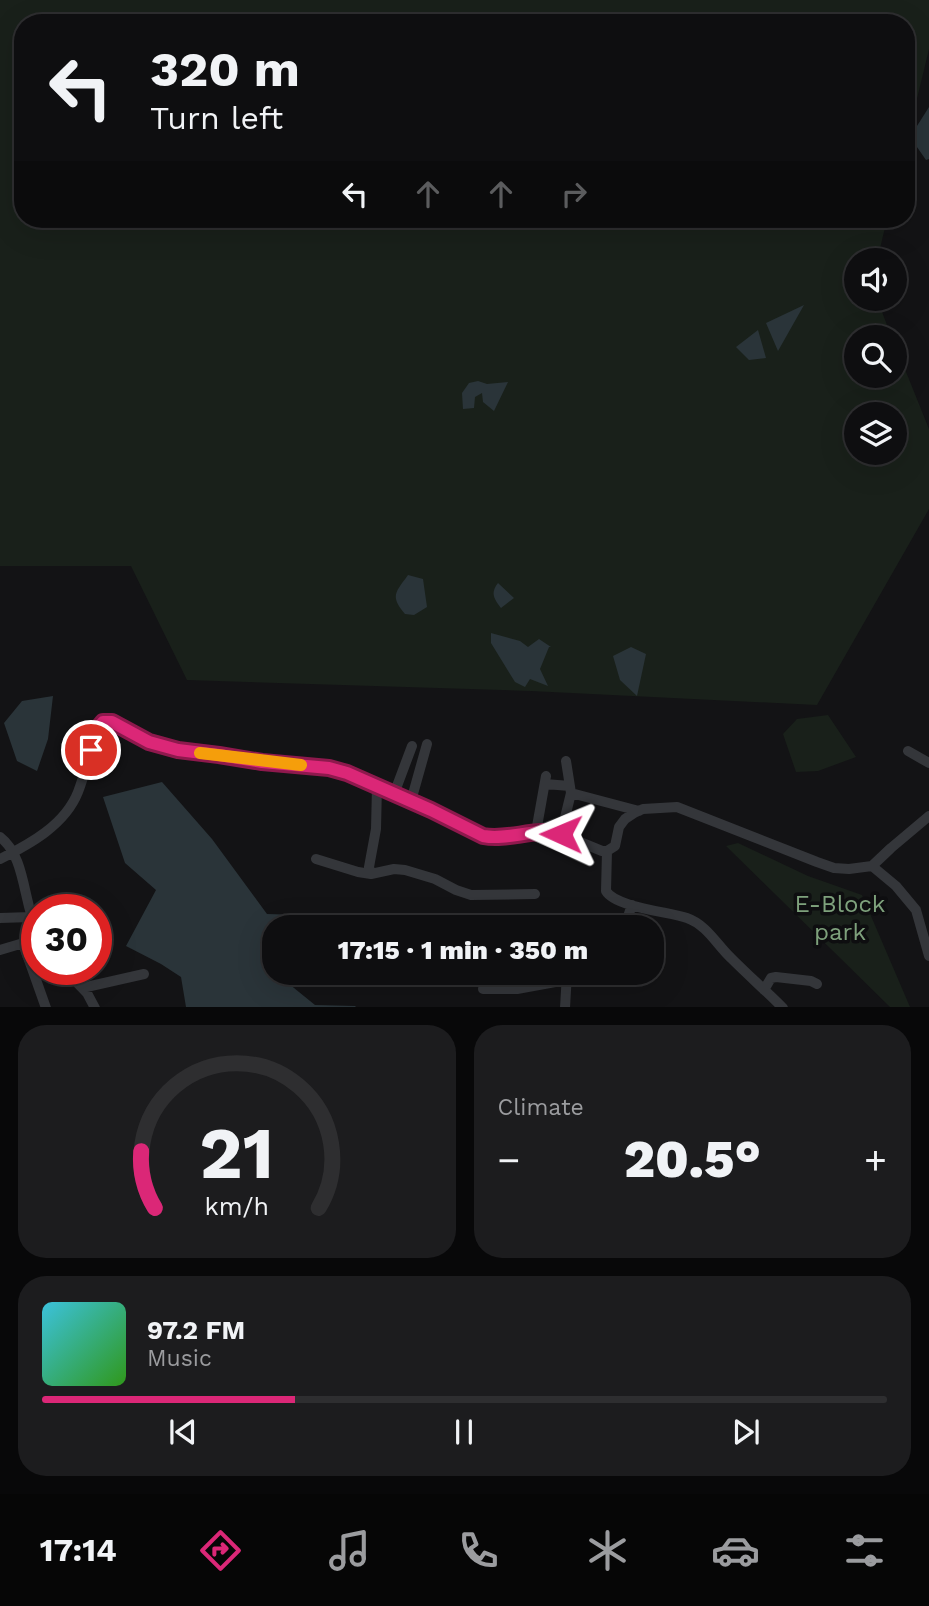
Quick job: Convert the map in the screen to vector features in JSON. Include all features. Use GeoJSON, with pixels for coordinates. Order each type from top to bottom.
{"type":"FeatureCollection","features":[{"type":"Feature","properties":{"kind":"street"},"geometry":{"type":"LineString","coordinates":[[0,859],[36,839],[55,825],[68,809],[77,794],[98,728],[103,722],[112,722],[149,742],[178,750],[329,768],[347,773],[492,838],[552,832],[607,851],[615,846],[619,827],[625,819],[639,811]]}},
{"type":"Feature","properties":{"kind":"street"},"geometry":{"type":"LineString","coordinates":[[411,802],[426,744]]}},
{"type":"Feature","properties":{"kind":"street"},"geometry":{"type":"LineString","coordinates":[[394,794],[412,746]]}},
{"type":"Feature","properties":{"kind":"street"},"geometry":{"type":"LineString","coordinates":[[908,751],[929,763]]}},
{"type":"Feature","properties":{"kind":"street"},"geometry":{"type":"LineString","coordinates":[[561,834],[571,790],[566,761]]}},
{"type":"Feature","properties":{"kind":"street"},"geometry":{"type":"LineString","coordinates":[[536,832],[545,780],[639,811],[677,807],[834,867],[849,869],[872,866],[929,816]]}},
{"type":"Feature","properties":{"kind":"street"},"geometry":{"type":"LineString","coordinates":[[371,874],[369,867],[376,829],[377,786]]}},
{"type":"Feature","properties":{"kind":"street"},"geometry":{"type":"LineString","coordinates":[[0,837],[14,852],[25,894]]}},
{"type":"Feature","properties":{"kind":"street"},"geometry":{"type":"LineString","coordinates":[[607,851],[607,894],[613,899],[690,919],[699,924],[783,1007]]}},
{"type":"Feature","properties":{"kind":"street"},"geometry":{"type":"LineString","coordinates":[[316,859],[371,874],[394,869],[405,870],[435,879],[471,895],[535,894]]}},
{"type":"Feature","properties":{"kind":"street"},"geometry":{"type":"LineString","coordinates":[[872,866],[906,896],[924,918],[929,956]]}},
{"type":"Feature","properties":{"kind":"street"},"geometry":{"type":"LineString","coordinates":[[629,915],[632,905]]}},
{"type":"Feature","properties":{"kind":"street"},"geometry":{"type":"LineString","coordinates":[[0,918],[21,917]]}},
{"type":"Feature","properties":{"kind":"street"},"geometry":{"type":"LineString","coordinates":[[0,950],[21,944]]}},
{"type":"Feature","properties":{"kind":"street"},"geometry":{"type":"LineString","coordinates":[[82,988],[144,974]]}},
{"type":"Feature","properties":{"kind":"street"},"geometry":{"type":"LineString","coordinates":[[764,990],[771,978],[776,976],[817,984]]}},
{"type":"Feature","properties":{"kind":"street"},"geometry":{"type":"LineString","coordinates":[[38,985],[46,1007]]}},
{"type":"Feature","properties":{"kind":"street"},"geometry":{"type":"LineString","coordinates":[[79,985],[95,1007]]}},
{"type":"Feature","properties":{"kind":"street"},"geometry":{"type":"LineString","coordinates":[[483,989],[517,989],[533,985]]}},
{"type":"Feature","properties":{"kind":"street"},"geometry":{"type":"LineString","coordinates":[[565,1007],[566,985]]}},
{"type":"Feature","properties":{"kind":"green space"},"geometry":{"type":"Polygon","coordinates":[[[0,0],[929,0],[929,49],[915,107],[915,14],[14,14],[14,228],[885,228],[880,248],[844,248],[844,311],[882,311],[887,325],[844,325],[844,388],[907,388],[907,374],[929,429],[929,509],[817,705],[531,691],[187,680],[131,566],[0,566],[0,0]]]}},
{"type":"Feature","properties":{"kind":"green space"},"geometry":{"type":"Polygon","coordinates":[[[828,715],[856,757],[818,771],[796,772],[783,734],[797,719],[828,715]]]}},
{"type":"Feature","properties":{"kind":"green space","name":"E-Block park"},"geometry":{"type":"Polygon","coordinates":[[[738,843],[808,876],[862,895],[910,1007],[890,1007],[726,846],[738,843]]]}},
{"type":"Feature","properties":{"kind":"shaded area"},"geometry":{"type":"Polygon","coordinates":[[[929,107],[929,159],[926,160],[915,144],[915,129],[929,107]]]}},
{"type":"Feature","properties":{"kind":"shaded area"},"geometry":{"type":"Polygon","coordinates":[[[804,305],[778,351],[766,323],[804,305]]]}},
{"type":"Feature","properties":{"kind":"shaded area"},"geometry":{"type":"Polygon","coordinates":[[[758,330],[766,358],[749,360],[736,347],[758,330]]]}},
{"type":"Feature","properties":{"kind":"shaded area"},"geometry":{"type":"Polygon","coordinates":[[[478,381],[487,384],[508,382],[494,411],[483,402],[482,393],[475,397],[474,408],[463,409],[462,393],[469,383],[478,381]]]}},
{"type":"Feature","properties":{"kind":"shaded area"},"geometry":{"type":"Polygon","coordinates":[[[408,575],[423,579],[427,607],[414,615],[405,614],[396,598],[397,591],[408,575]]]}},
{"type":"Feature","properties":{"kind":"shaded area"},"geometry":{"type":"Polygon","coordinates":[[[498,583],[514,598],[501,608],[494,596],[498,583]]]}},
{"type":"Feature","properties":{"kind":"shaded area"},"geometry":{"type":"Polygon","coordinates":[[[491,633],[520,641],[528,647],[539,639],[551,647],[540,669],[548,686],[530,679],[525,687],[515,682],[491,643],[491,633]]]}},
{"type":"Feature","properties":{"kind":"shaded area"},"geometry":{"type":"Polygon","coordinates":[[[631,647],[646,654],[637,696],[620,680],[613,656],[631,647]]]}},
{"type":"Feature","properties":{"kind":"shaded area"},"geometry":{"type":"Polygon","coordinates":[[[53,696],[48,739],[37,771],[17,761],[4,723],[22,701],[53,696]]]}},
{"type":"Feature","properties":{"kind":"shaded area"},"geometry":{"type":"Polygon","coordinates":[[[162,782],[212,839],[267,914],[299,915],[262,915],[262,985],[290,985],[315,1005],[356,1007],[186,1007],[181,977],[126,946],[156,890],[125,863],[103,797],[162,782]]]}},
{"type":"Feature","properties":{"kind":"slow traffic"},"geometry":{"type":"LineString","coordinates":[[200,753],[301,765]]}},
{"type":"Feature","properties":{"kind":"route"},"geometry":{"type":"LineString","coordinates":[[91,750],[98,728],[103,722],[112,722],[149,742],[178,750],[329,768],[347,773],[483,836],[492,838],[542,832],[561,834]]}}]}
